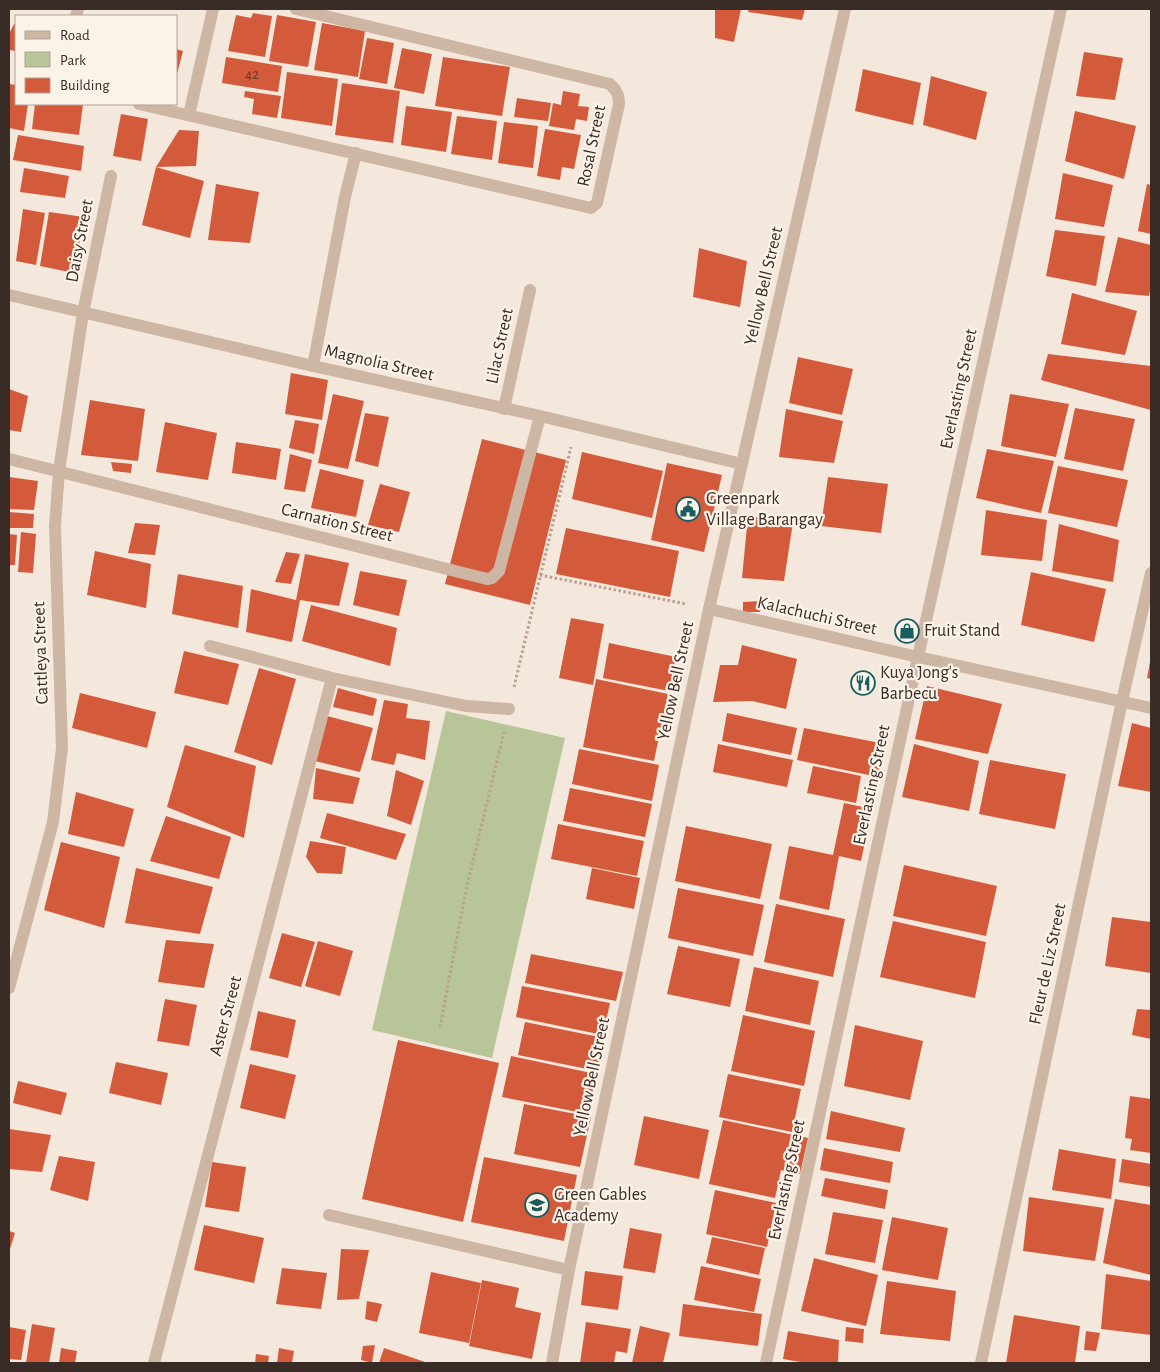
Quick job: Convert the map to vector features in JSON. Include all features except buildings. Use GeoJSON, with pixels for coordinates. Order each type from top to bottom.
{"type":"FeatureCollection","features":[{"type":"Feature","properties":{"kind":"street"},"geometry":{"type":"LineString","coordinates":[[189,115],[213,9]]}},
{"type":"Feature","properties":{"kind":"street","name":"Rosal Street"},"geometry":{"type":"LineString","coordinates":[[144,105],[591,208],[597,203],[620,104],[619,96],[610,84],[296,9]]}},
{"type":"Feature","properties":{"kind":"street","name":"Yellow Bell Street"},"geometry":{"type":"LineString","coordinates":[[552,1363],[569,1270],[709,609],[845,9]]}},
{"type":"Feature","properties":{"kind":"street","name":"Everlasting Street"},"geometry":{"type":"LineString","coordinates":[[766,1363],[918,657],[1061,9]]}},
{"type":"Feature","properties":{"kind":"street"},"geometry":{"type":"LineString","coordinates":[[313,366],[356,154]]}},
{"type":"Feature","properties":{"kind":"street","name":"Daisy Street"},"geometry":{"type":"LineString","coordinates":[[83,313],[111,176]]}},
{"type":"Feature","properties":{"kind":"street","name":"Lilac Street"},"geometry":{"type":"LineString","coordinates":[[504,409],[530,290]]}},
{"type":"Feature","properties":{"kind":"street","name":"Magnolia Street"},"geometry":{"type":"LineString","coordinates":[[9,295],[742,464]]}},
{"type":"Feature","properties":{"kind":"street","name":"Cattleya Street"},"geometry":{"type":"LineString","coordinates":[[9,988],[53,822],[62,748],[55,526],[59,471],[83,313]]}},
{"type":"Feature","properties":{"kind":"street","name":"Carnation Street"},"geometry":{"type":"LineString","coordinates":[[9,459],[487,579],[492,578],[499,571],[540,416]]}},
{"type":"Feature","properties":{"kind":"street","name":"Fleur de Liz Street"},"geometry":{"type":"LineString","coordinates":[[981,1363],[1151,573]]}},
{"type":"Feature","properties":{"kind":"street","name":"Kalachuchi Street"},"geometry":{"type":"LineString","coordinates":[[709,609],[1151,708]]}},
{"type":"Feature","properties":{"kind":"street"},"geometry":{"type":"LineString","coordinates":[[210,646],[332,678],[466,706],[509,709]]}},
{"type":"Feature","properties":{"kind":"street","name":"Aster Street"},"geometry":{"type":"LineString","coordinates":[[154,1363],[332,678]]}},
{"type":"Feature","properties":{"kind":"street"},"geometry":{"type":"LineString","coordinates":[[329,1215],[569,1270]]}},
{"type":"Feature","properties":{"kind":"path"},"geometry":{"type":"LineString","coordinates":[[440,1027],[466,890],[577,426]]}},
{"type":"Feature","properties":{"kind":"path"},"geometry":{"type":"LineString","coordinates":[[540,575],[709,609]]}},
{"type":"Feature","properties":{"kind":"green space"},"geometry":{"type":"Polygon","coordinates":[[[446,711],[565,738],[492,1058],[372,1030],[446,711]]]}},
{"type":"Feature","properties":{"kind":"place","name":"Greenpark Village Barangay"},"geometry":{"type":"Point","coordinates":[688,509]}},
{"type":"Feature","properties":{"kind":"place","name":"Fruit Stand"},"geometry":{"type":"Point","coordinates":[907,631]}},
{"type":"Feature","properties":{"kind":"place","name":"Kuya Jong's Barbecu"},"geometry":{"type":"Point","coordinates":[863,683]}},
{"type":"Feature","properties":{"kind":"place","name":"Green Gables Academy"},"geometry":{"type":"Point","coordinates":[537,1205]}}]}
